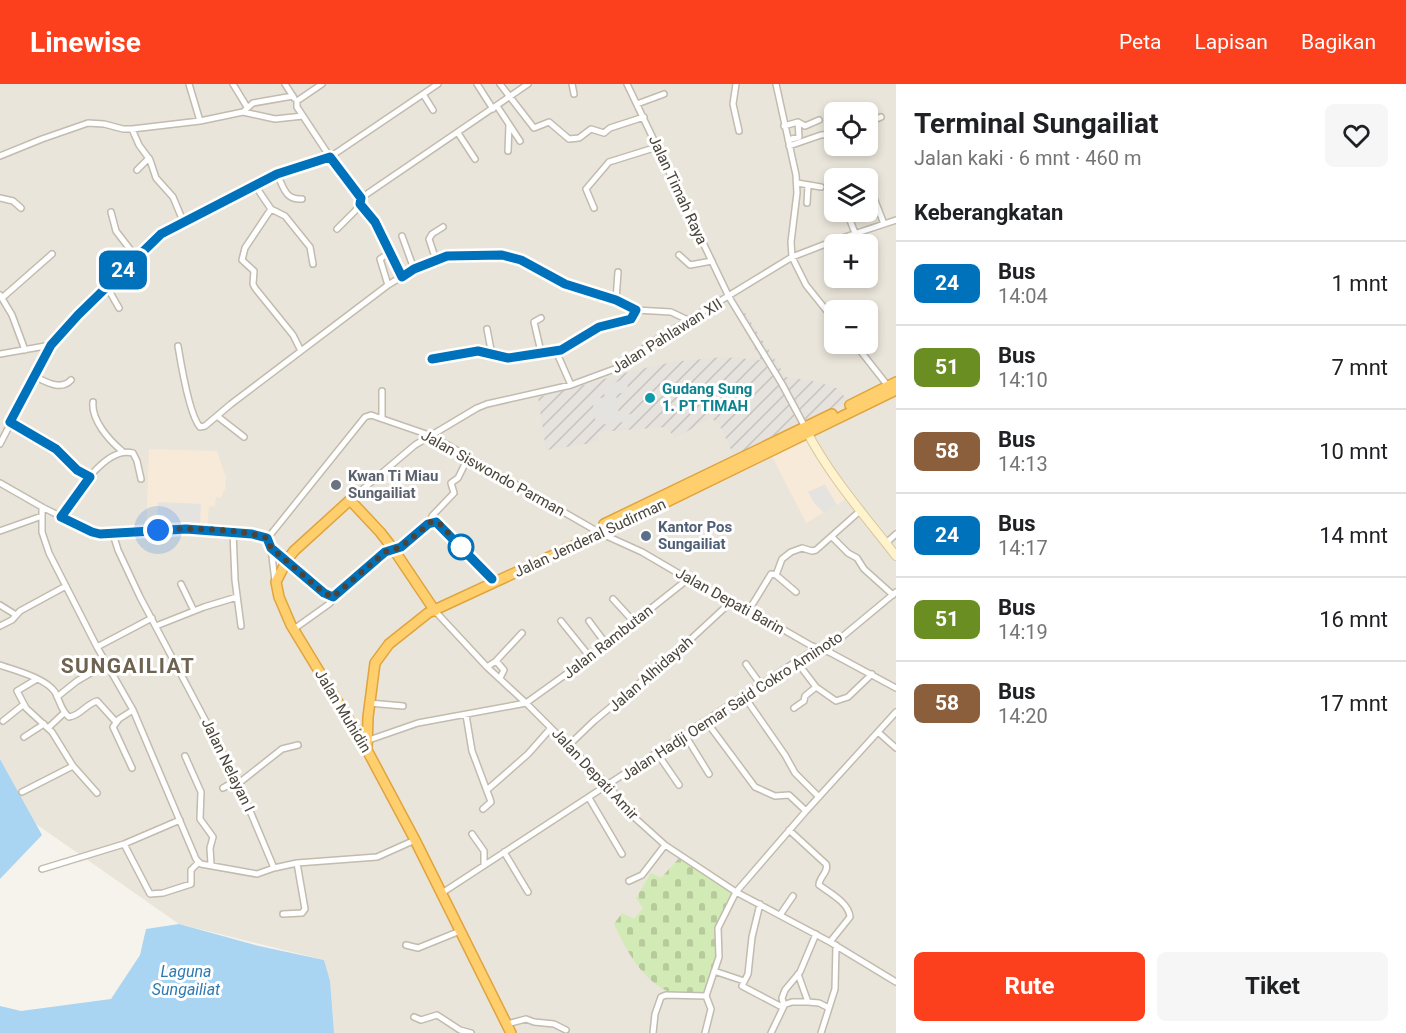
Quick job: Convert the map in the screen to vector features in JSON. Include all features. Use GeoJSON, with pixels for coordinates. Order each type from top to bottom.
{"type":"FeatureCollection","features":[{"type":"Feature","properties":{"kind":"highway","name":"Jalan Jenderal Sudirman"},"geometry":{"type":"LineString","coordinates":[[432,611],[893,386]]}},
{"type":"Feature","properties":{"kind":"highway","name":"Jalan Depati Amir"},"geometry":{"type":"LineString","coordinates":[[350,500],[394,550],[432,611]]}},
{"type":"Feature","properties":{"kind":"highway"},"geometry":{"type":"LineString","coordinates":[[276,582],[287,560],[320,525],[350,500]]}},
{"type":"Feature","properties":{"kind":"highway","name":"Jalan Jenderal Sudirman"},"geometry":{"type":"LineString","coordinates":[[367,745],[369,703],[375,663],[396,638],[432,611],[492,579],[597,531]]}},
{"type":"Feature","properties":{"kind":"highway","name":"Jalan Muhidin"},"geometry":{"type":"LineString","coordinates":[[276,582],[285,611],[294,629],[351,723],[367,745],[510,1031]]}},
{"type":"Feature","properties":{"kind":"highway"},"geometry":{"type":"LineString","coordinates":[[351,723],[368,717]]}},
{"type":"Feature","properties":{"kind":"main road"},"geometry":{"type":"LineString","coordinates":[[806,430],[817,450],[896,556]]}},
{"type":"Feature","properties":{"kind":"street"},"geometry":{"type":"LineString","coordinates":[[189,84],[200,121]]}},
{"type":"Feature","properties":{"kind":"street"},"geometry":{"type":"LineString","coordinates":[[233,84],[245,109],[275,119],[303,117]]}},
{"type":"Feature","properties":{"kind":"street"},"geometry":{"type":"LineString","coordinates":[[285,84],[303,117],[375,222],[402,277]]}},
{"type":"Feature","properties":{"kind":"street"},"geometry":{"type":"LineString","coordinates":[[0,156],[88,123],[132,129],[200,121],[245,109],[253,103],[295,99],[322,84]]}},
{"type":"Feature","properties":{"kind":"street"},"geometry":{"type":"LineString","coordinates":[[0,444],[50,348],[106,287],[161,234],[254,184],[330,157],[438,84]]}},
{"type":"Feature","properties":{"kind":"street"},"geometry":{"type":"LineString","coordinates":[[477,84],[509,123],[520,141]]}},
{"type":"Feature","properties":{"kind":"street"},"geometry":{"type":"LineString","coordinates":[[500,84],[534,128],[550,122],[569,139],[579,138],[591,129],[604,133],[611,128],[644,117]]}},
{"type":"Feature","properties":{"kind":"street"},"geometry":{"type":"LineString","coordinates":[[337,229],[361,201],[528,84]]}},
{"type":"Feature","properties":{"kind":"street"},"geometry":{"type":"LineString","coordinates":[[573,84],[574,94]]}},
{"type":"Feature","properties":{"kind":"street","name":"Jalan Timah Raya"},"geometry":{"type":"LineString","coordinates":[[627,84],[729,297],[786,391],[806,430]]}},
{"type":"Feature","properties":{"kind":"street"},"geometry":{"type":"LineString","coordinates":[[736,84],[733,104],[739,131]]}},
{"type":"Feature","properties":{"kind":"street"},"geometry":{"type":"LineString","coordinates":[[777,84],[797,183],[791,242],[792,258],[806,285],[824,308]]}},
{"type":"Feature","properties":{"kind":"street"},"geometry":{"type":"LineString","coordinates":[[423,94],[433,110]]}},
{"type":"Feature","properties":{"kind":"street"},"geometry":{"type":"LineString","coordinates":[[637,104],[664,94]]}},
{"type":"Feature","properties":{"kind":"street"},"geometry":{"type":"LineString","coordinates":[[784,126],[798,122],[804,126],[819,120]]}},
{"type":"Feature","properties":{"kind":"street"},"geometry":{"type":"LineString","coordinates":[[788,143],[799,137],[798,122]]}},
{"type":"Feature","properties":{"kind":"street"},"geometry":{"type":"LineString","coordinates":[[508,151],[509,123]]}},
{"type":"Feature","properties":{"kind":"street"},"geometry":{"type":"LineString","coordinates":[[132,129],[139,145],[149,158],[156,178],[173,197],[183,221]]}},
{"type":"Feature","properties":{"kind":"street"},"geometry":{"type":"LineString","coordinates":[[458,133],[475,159]]}},
{"type":"Feature","properties":{"kind":"street"},"geometry":{"type":"LineString","coordinates":[[788,143],[824,135]]}},
{"type":"Feature","properties":{"kind":"street"},"geometry":{"type":"LineString","coordinates":[[594,208],[586,189],[608,164],[657,147]]}},
{"type":"Feature","properties":{"kind":"street"},"geometry":{"type":"LineString","coordinates":[[137,170],[149,158]]}},
{"type":"Feature","properties":{"kind":"street"},"geometry":{"type":"LineString","coordinates":[[277,174],[289,197],[302,199]]}},
{"type":"Feature","properties":{"kind":"street"},"geometry":{"type":"LineString","coordinates":[[797,183],[821,188]]}},
{"type":"Feature","properties":{"kind":"street"},"geometry":{"type":"LineString","coordinates":[[254,184],[272,209],[285,216],[306,243],[310,249],[313,264]]}},
{"type":"Feature","properties":{"kind":"street"},"geometry":{"type":"LineString","coordinates":[[807,203],[808,186]]}},
{"type":"Feature","properties":{"kind":"street"},"geometry":{"type":"LineString","coordinates":[[0,198],[13,201],[21,208]]}},
{"type":"Feature","properties":{"kind":"street"},"geometry":{"type":"LineString","coordinates":[[878,208],[884,224]]}},
{"type":"Feature","properties":{"kind":"street"},"geometry":{"type":"LineString","coordinates":[[272,209],[245,248],[242,260],[254,272],[255,288],[293,335],[301,351]]}},
{"type":"Feature","properties":{"kind":"street"},"geometry":{"type":"LineString","coordinates":[[111,212],[116,231],[136,257]]}},
{"type":"Feature","properties":{"kind":"street","name":"Jalan Pahlawan XII"},"geometry":{"type":"LineString","coordinates":[[432,436],[461,417],[487,404],[571,385],[616,368],[656,340],[792,258],[855,233],[896,220]]}},
{"type":"Feature","properties":{"kind":"street"},"geometry":{"type":"LineString","coordinates":[[851,222],[855,233]]}},
{"type":"Feature","properties":{"kind":"street"},"geometry":{"type":"LineString","coordinates":[[436,260],[429,238],[442,227]]}},
{"type":"Feature","properties":{"kind":"street"},"geometry":{"type":"LineString","coordinates":[[402,236],[414,269]]}},
{"type":"Feature","properties":{"kind":"street"},"geometry":{"type":"LineString","coordinates":[[388,285],[380,259],[389,253]]}},
{"type":"Feature","properties":{"kind":"street"},"geometry":{"type":"LineString","coordinates":[[26,351],[12,315],[1,296],[52,254]]}},
{"type":"Feature","properties":{"kind":"street"},"geometry":{"type":"LineString","coordinates":[[178,346],[183,377],[198,426],[205,426],[388,285],[414,269],[453,255],[502,255],[521,260],[565,284],[616,300],[636,310],[671,312],[690,321]]}},
{"type":"Feature","properties":{"kind":"street"},"geometry":{"type":"LineString","coordinates":[[678,255],[690,265],[712,261]]}},
{"type":"Feature","properties":{"kind":"street"},"geometry":{"type":"LineString","coordinates":[[102,256],[119,274]]}},
{"type":"Feature","properties":{"kind":"street"},"geometry":{"type":"LineString","coordinates":[[616,300],[618,272]]}},
{"type":"Feature","properties":{"kind":"street"},"geometry":{"type":"LineString","coordinates":[[106,287],[118,308]]}},
{"type":"Feature","properties":{"kind":"street"},"geometry":{"type":"LineString","coordinates":[[432,359],[478,351],[508,358],[556,351],[599,327],[625,322],[634,316],[636,310]]}},
{"type":"Feature","properties":{"kind":"street"},"geometry":{"type":"LineString","coordinates":[[541,318],[534,322],[541,352]]}},
{"type":"Feature","properties":{"kind":"street"},"geometry":{"type":"LineString","coordinates":[[487,329],[492,355]]}},
{"type":"Feature","properties":{"kind":"street"},"geometry":{"type":"LineString","coordinates":[[23,342],[37,348]]}},
{"type":"Feature","properties":{"kind":"street"},"geometry":{"type":"LineString","coordinates":[[0,354],[50,348]]}},
{"type":"Feature","properties":{"kind":"street"},"geometry":{"type":"LineString","coordinates":[[556,351],[571,385]]}},
{"type":"Feature","properties":{"kind":"street"},"geometry":{"type":"LineString","coordinates":[[864,354],[893,386]]}},
{"type":"Feature","properties":{"kind":"street"},"geometry":{"type":"LineString","coordinates":[[34,376],[60,385],[67,384],[71,380]]}},
{"type":"Feature","properties":{"kind":"street"},"geometry":{"type":"LineString","coordinates":[[267,538],[365,417],[371,415],[382,418],[382,391]]}},
{"type":"Feature","properties":{"kind":"street"},"geometry":{"type":"LineString","coordinates":[[93,402],[93,411],[104,432],[122,451],[133,453],[138,461],[141,479]]}},
{"type":"Feature","properties":{"kind":"street"},"geometry":{"type":"LineString","coordinates":[[217,416],[244,437]]}},
{"type":"Feature","properties":{"kind":"street","name":"Jalan Siswondo Parman"},"geometry":{"type":"LineString","coordinates":[[382,418],[432,436],[597,531]]}},
{"type":"Feature","properties":{"kind":"street"},"geometry":{"type":"LineString","coordinates":[[10,422],[56,449],[77,470],[90,477]]}},
{"type":"Feature","properties":{"kind":"street"},"geometry":{"type":"LineString","coordinates":[[350,500],[415,445],[432,436]]}},
{"type":"Feature","properties":{"kind":"street"},"geometry":{"type":"LineString","coordinates":[[61,517],[106,459],[122,451]]}},
{"type":"Feature","properties":{"kind":"street"},"geometry":{"type":"LineString","coordinates":[[294,629],[329,604],[385,552],[401,547],[431,522],[432,516],[454,493],[452,483],[458,478],[469,456]]}},
{"type":"Feature","properties":{"kind":"street"},"geometry":{"type":"LineString","coordinates":[[0,483],[92,532],[113,534],[178,529],[233,532],[267,538]]}},
{"type":"Feature","properties":{"kind":"street"},"geometry":{"type":"LineString","coordinates":[[42,507],[42,532],[48,550],[106,664],[133,710],[199,862]]}},
{"type":"Feature","properties":{"kind":"street"},"geometry":{"type":"LineString","coordinates":[[776,575],[782,559],[789,553],[802,548],[815,551],[861,510]]}},
{"type":"Feature","properties":{"kind":"street"},"geometry":{"type":"LineString","coordinates":[[0,531],[42,516]]}},
{"type":"Feature","properties":{"kind":"street"},"geometry":{"type":"LineString","coordinates":[[431,522],[439,523],[492,579]]}},
{"type":"Feature","properties":{"kind":"street","name":"Jalan Depati Barin"},"geometry":{"type":"LineString","coordinates":[[597,531],[642,552],[810,645],[831,652],[896,688]]}},
{"type":"Feature","properties":{"kind":"street"},"geometry":{"type":"LineString","coordinates":[[233,532],[241,626]]}},
{"type":"Feature","properties":{"kind":"street","name":"Jalan Nelayan I"},"geometry":{"type":"LineString","coordinates":[[113,534],[156,626],[238,782],[274,867]]}},
{"type":"Feature","properties":{"kind":"street"},"geometry":{"type":"LineString","coordinates":[[886,543],[896,534]]}},
{"type":"Feature","properties":{"kind":"street"},"geometry":{"type":"LineString","coordinates":[[832,537],[848,553],[855,556],[864,569],[894,593]]}},
{"type":"Feature","properties":{"kind":"street"},"geometry":{"type":"LineString","coordinates":[[267,538],[271,548],[276,582]]}},
{"type":"Feature","properties":{"kind":"street"},"geometry":{"type":"LineString","coordinates":[[271,548],[324,593],[330,597],[336,597]]}},
{"type":"Feature","properties":{"kind":"street"},"geometry":{"type":"LineString","coordinates":[[749,610],[770,574],[776,575],[796,592]]}},
{"type":"Feature","properties":{"kind":"street","name":"Jalan Rambutan"},"geometry":{"type":"LineString","coordinates":[[526,703],[590,657],[688,579]]}},
{"type":"Feature","properties":{"kind":"street"},"geometry":{"type":"LineString","coordinates":[[180,584],[194,611]]}},
{"type":"Feature","properties":{"kind":"street"},"geometry":{"type":"LineString","coordinates":[[0,626],[12,620],[20,610],[66,586]]}},
{"type":"Feature","properties":{"kind":"street","name":"Jalan Hadji Oemar Said Cokro Aminoto"},"geometry":{"type":"LineString","coordinates":[[442,893],[812,651],[833,644],[894,593]]}},
{"type":"Feature","properties":{"kind":"street"},"geometry":{"type":"LineString","coordinates":[[156,626],[237,597]]}},
{"type":"Feature","properties":{"kind":"street"},"geometry":{"type":"LineString","coordinates":[[614,599],[633,622]]}},
{"type":"Feature","properties":{"kind":"street","name":"Jalan Alhidayah"},"geometry":{"type":"LineString","coordinates":[[569,745],[732,602]]}},
{"type":"Feature","properties":{"kind":"street"},"geometry":{"type":"LineString","coordinates":[[0,605],[15,615]]}},
{"type":"Feature","properties":{"kind":"street","name":"Jalan Depati Amir"},"geometry":{"type":"LineString","coordinates":[[432,611],[569,745],[608,785],[635,818],[665,845],[736,892],[816,934],[896,982]]}},
{"type":"Feature","properties":{"kind":"street"},"geometry":{"type":"LineString","coordinates":[[97,647],[152,618]]}},
{"type":"Feature","properties":{"kind":"street"},"geometry":{"type":"LineString","coordinates":[[561,621],[590,657]]}},
{"type":"Feature","properties":{"kind":"street"},"geometry":{"type":"LineString","coordinates":[[589,621],[606,644]]}},
{"type":"Feature","properties":{"kind":"street"},"geometry":{"type":"LineString","coordinates":[[487,667],[496,661],[522,633]]}},
{"type":"Feature","properties":{"kind":"street"},"geometry":{"type":"LineString","coordinates":[[496,661],[504,669],[500,678]]}},
{"type":"Feature","properties":{"kind":"street"},"geometry":{"type":"LineString","coordinates":[[797,662],[816,687],[834,700],[848,697],[872,674]]}},
{"type":"Feature","properties":{"kind":"street"},"geometry":{"type":"LineString","coordinates":[[57,697],[77,681],[106,664]]}},
{"type":"Feature","properties":{"kind":"street"},"geometry":{"type":"LineString","coordinates":[[746,664],[761,685]]}},
{"type":"Feature","properties":{"kind":"street"},"geometry":{"type":"LineString","coordinates":[[0,665],[44,681],[57,697],[64,713],[70,718],[97,701],[116,722]]}},
{"type":"Feature","properties":{"kind":"street"},"geometry":{"type":"LineString","coordinates":[[37,680],[17,691],[23,705],[57,738],[73,766],[97,794]]}},
{"type":"Feature","properties":{"kind":"street"},"geometry":{"type":"LineString","coordinates":[[794,708],[804,701],[805,696],[816,687]]}},
{"type":"Feature","properties":{"kind":"street"},"geometry":{"type":"LineString","coordinates":[[744,696],[785,755],[795,774],[819,797]]}},
{"type":"Feature","properties":{"kind":"street"},"geometry":{"type":"LineString","coordinates":[[369,703],[403,706]]}},
{"type":"Feature","properties":{"kind":"street"},"geometry":{"type":"LineString","coordinates":[[367,745],[406,726],[526,703]]}},
{"type":"Feature","properties":{"kind":"street"},"geometry":{"type":"LineString","coordinates":[[3,721],[23,705]]}},
{"type":"Feature","properties":{"kind":"street"},"geometry":{"type":"LineString","coordinates":[[132,768],[113,727],[116,722],[133,710]]}},
{"type":"Feature","properties":{"kind":"street"},"geometry":{"type":"LineString","coordinates":[[705,1033],[711,1009],[706,996],[719,956],[718,928],[736,892],[896,712]]}},
{"type":"Feature","properties":{"kind":"street"},"geometry":{"type":"LineString","coordinates":[[24,737],[46,726],[64,713]]}},
{"type":"Feature","properties":{"kind":"street"},"geometry":{"type":"LineString","coordinates":[[466,715],[472,750],[491,802],[483,809]]}},
{"type":"Feature","properties":{"kind":"street"},"geometry":{"type":"LineString","coordinates":[[706,722],[755,787],[775,796],[789,795],[806,811]]}},
{"type":"Feature","properties":{"kind":"street"},"geometry":{"type":"LineString","coordinates":[[487,790],[528,754],[551,728]]}},
{"type":"Feature","properties":{"kind":"street"},"geometry":{"type":"LineString","coordinates":[[878,732],[896,748]]}},
{"type":"Feature","properties":{"kind":"street"},"geometry":{"type":"LineString","coordinates":[[685,735],[709,774]]}},
{"type":"Feature","properties":{"kind":"street"},"geometry":{"type":"LineString","coordinates":[[223,788],[238,782],[282,750],[298,745]]}},
{"type":"Feature","properties":{"kind":"street"},"geometry":{"type":"LineString","coordinates":[[657,753],[680,785]]}},
{"type":"Feature","properties":{"kind":"street"},"geometry":{"type":"LineString","coordinates":[[185,756],[201,792],[200,819],[213,837],[210,848],[212,864]]}},
{"type":"Feature","properties":{"kind":"street"},"geometry":{"type":"LineString","coordinates":[[22,792],[73,766]]}},
{"type":"Feature","properties":{"kind":"street"},"geometry":{"type":"LineString","coordinates":[[588,798],[622,854]]}},
{"type":"Feature","properties":{"kind":"street"},"geometry":{"type":"LineString","coordinates":[[42,869],[124,844],[180,820]]}},
{"type":"Feature","properties":{"kind":"street"},"geometry":{"type":"LineString","coordinates":[[789,830],[827,865],[819,885],[845,905],[850,913],[850,917],[833,944],[835,989],[820,1033]]}},
{"type":"Feature","properties":{"kind":"street"},"geometry":{"type":"LineString","coordinates":[[472,834],[484,851],[484,866]]}},
{"type":"Feature","properties":{"kind":"street"},"geometry":{"type":"LineString","coordinates":[[199,862],[257,874],[274,867],[297,863],[383,855],[415,840]]}},
{"type":"Feature","properties":{"kind":"street"},"geometry":{"type":"LineString","coordinates":[[124,844],[150,894],[163,893],[191,884],[191,870],[199,862]]}},
{"type":"Feature","properties":{"kind":"street"},"geometry":{"type":"LineString","coordinates":[[629,881],[642,875],[665,845]]}},
{"type":"Feature","properties":{"kind":"street"},"geometry":{"type":"LineString","coordinates":[[504,852],[528,891]]}},
{"type":"Feature","properties":{"kind":"street"},"geometry":{"type":"LineString","coordinates":[[283,914],[302,913],[305,909],[297,863]]}},
{"type":"Feature","properties":{"kind":"street"},"geometry":{"type":"LineString","coordinates":[[780,915],[793,897]]}},
{"type":"Feature","properties":{"kind":"street"},"geometry":{"type":"LineString","coordinates":[[760,904],[752,937],[748,974],[742,984],[744,988],[784,1006]]}},
{"type":"Feature","properties":{"kind":"street"},"geometry":{"type":"LineString","coordinates":[[406,945],[418,948],[460,931]]}},
{"type":"Feature","properties":{"kind":"street"},"geometry":{"type":"LineString","coordinates":[[784,1006],[782,999],[785,990],[798,974],[816,934]]}},
{"type":"Feature","properties":{"kind":"street"},"geometry":{"type":"LineString","coordinates":[[714,971],[744,981]]}},
{"type":"Feature","properties":{"kind":"street"},"geometry":{"type":"LineString","coordinates":[[798,974],[808,1002]]}},
{"type":"Feature","properties":{"kind":"street"},"geometry":{"type":"LineString","coordinates":[[653,1033],[655,1014],[661,997],[666,995],[706,996]]}},
{"type":"Feature","properties":{"kind":"street"},"geometry":{"type":"LineString","coordinates":[[771,1033],[784,1006],[792,1002],[819,1003],[829,1008]]}},
{"type":"Feature","properties":{"kind":"street"},"geometry":{"type":"LineString","coordinates":[[414,1017],[421,1020],[437,1015],[460,1030],[471,1033]]}},
{"type":"Feature","properties":{"kind":"street"},"geometry":{"type":"LineString","coordinates":[[510,1031],[526,1019],[554,1024],[566,1030]]}},
{"type":"Feature","properties":{"kind":"shaded area"},"geometry":{"type":"Polygon","coordinates":[[[0,84],[896,84],[896,1033],[334,1033],[324,960],[179,924],[36,824],[0,759],[0,84]]]}},
{"type":"Feature","properties":{"kind":"shaded area"},"geometry":{"type":"Polygon","coordinates":[[[742,308],[786,377],[818,382],[839,389],[848,402],[815,415],[734,456],[719,424],[711,418],[675,438],[666,427],[598,432],[599,442],[546,450],[538,397],[672,362],[723,357],[761,360],[735,313],[742,308]]]}},
{"type":"Feature","properties":{"kind":"shaded area"},"geometry":{"type":"Polygon","coordinates":[[[627,378],[628,392],[616,394],[619,415],[633,414],[634,421],[596,425],[592,398],[605,398],[603,387],[627,378]]]}},
{"type":"Feature","properties":{"kind":"shaded area"},"geometry":{"type":"Polygon","coordinates":[[[806,437],[849,496],[806,523],[771,454],[806,437]]]}},
{"type":"Feature","properties":{"kind":"shaded area"},"geometry":{"type":"Polygon","coordinates":[[[149,449],[217,451],[226,477],[225,489],[221,498],[216,497],[215,507],[209,506],[207,531],[146,531],[149,449]]]}},
{"type":"Feature","properties":{"kind":"shaded area"},"geometry":{"type":"Polygon","coordinates":[[[826,484],[837,505],[824,513],[814,503],[808,492],[826,484]]]}},
{"type":"Feature","properties":{"kind":"shaded area"},"geometry":{"type":"Polygon","coordinates":[[[158,502],[201,504],[200,523],[157,522],[158,502]]]}},
{"type":"Feature","properties":{"kind":"green space"},"geometry":{"type":"Polygon","coordinates":[[[681,856],[734,890],[719,926],[718,957],[707,994],[679,995],[657,985],[639,967],[614,924],[622,913],[634,919],[643,908],[636,898],[651,873],[661,878],[681,856]]]}},
{"type":"Feature","properties":{"kind":"water"},"geometry":{"type":"Polygon","coordinates":[[[0,759],[42,835],[0,879],[0,759]]]}},
{"type":"Feature","properties":{"kind":"water","name":"Laguna Sungailiat"},"geometry":{"type":"Polygon","coordinates":[[[179,924],[259,946],[324,960],[330,981],[334,1033],[0,1033],[0,1006],[21,1011],[111,999],[140,955],[146,929],[179,924]]]}},
{"type":"Feature","properties":{"kind":"bus line","name":"24"},"geometry":{"type":"LineString","coordinates":[[432,359],[478,351],[508,358],[561,350],[599,327],[631,319],[636,310],[616,300],[565,284],[521,260],[502,255],[447,256],[414,269],[402,277],[380,230],[360,204],[361,198],[330,157],[254,184],[161,234],[59,335],[51,345],[10,422],[56,449],[77,470],[90,477],[61,517],[92,532],[113,534],[186,529],[252,534],[267,538],[271,548],[291,566],[324,593],[330,597],[336,597],[385,552],[401,547],[434,521],[439,523],[492,579]]}},
{"type":"Feature","properties":{"kind":"place","name":"Gudang Sung 1. PT TIMAH"},"geometry":{"type":"Point","coordinates":[650,398]}},
{"type":"Feature","properties":{"kind":"place","name":"Kwan Ti Miau Sungailiat"},"geometry":{"type":"Point","coordinates":[336,485]}},
{"type":"Feature","properties":{"kind":"place","name":"Kantor Pos Sungailiat"},"geometry":{"type":"Point","coordinates":[646,536]}},
{"type":"Feature","properties":{"kind":"district","name":"SUNGAILIAT"},"geometry":{"type":"Point","coordinates":[128,666]}},
{"type":"Feature","properties":{"kind":"route"},"geometry":{"type":"LineString","coordinates":[[158,530],[233,532],[267,538],[271,548],[330,597],[336,597],[385,552],[401,547],[431,522],[439,523],[461,547]]}}]}
